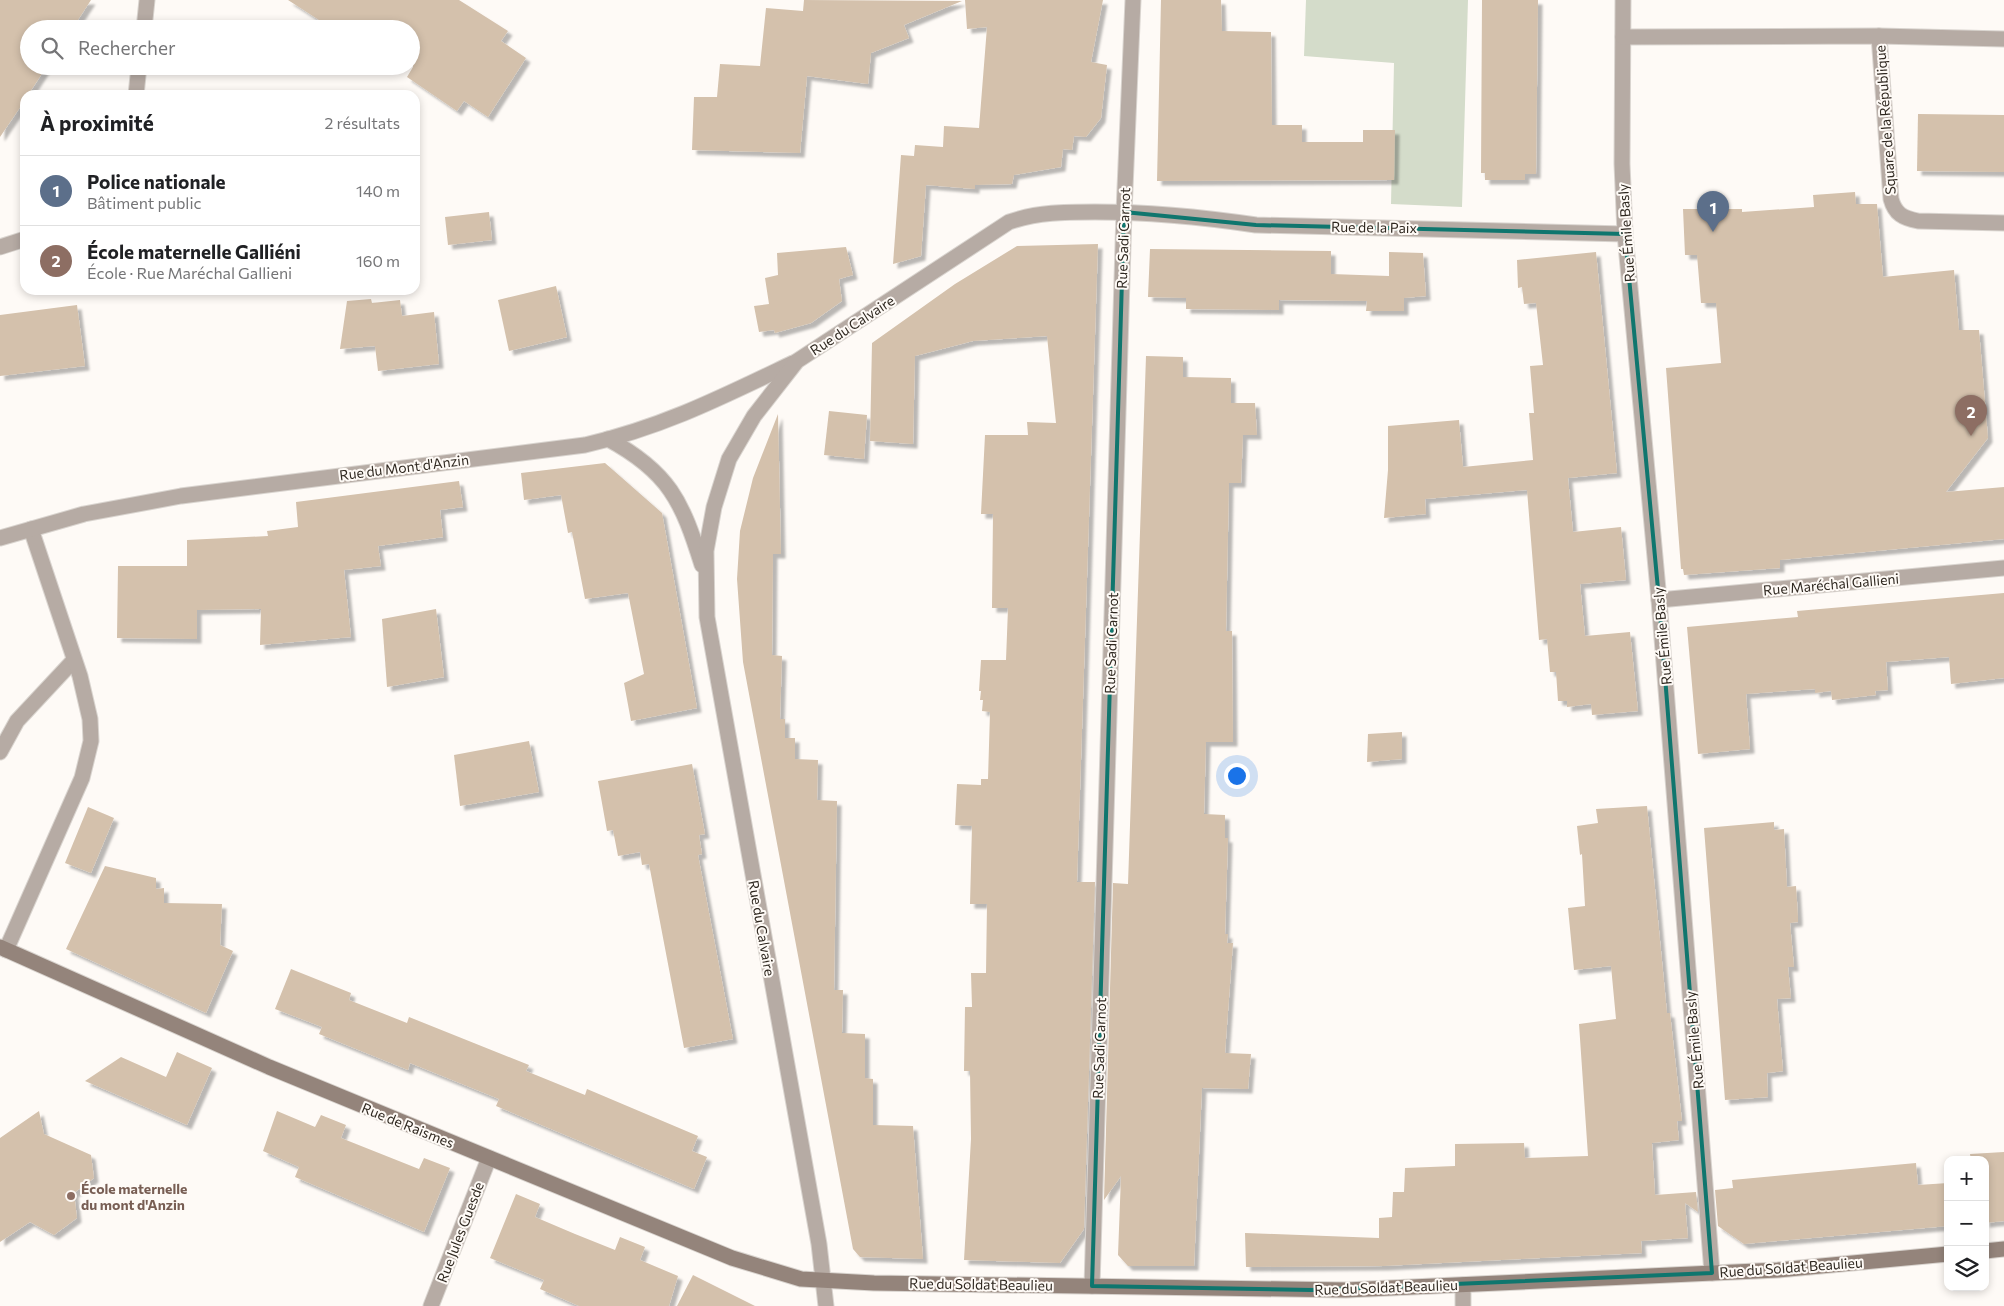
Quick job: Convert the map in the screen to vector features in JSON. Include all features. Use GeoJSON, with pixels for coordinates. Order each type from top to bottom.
{"type":"FeatureCollection","features":[{"type":"Feature","properties":{"kind":"street"},"geometry":{"type":"LineString","coordinates":[[145,20],[147,0]]}},
{"type":"Feature","properties":{"kind":"street","name":"Rue Sadi Carnot"},"geometry":{"type":"LineString","coordinates":[[1092,1286],[1124,212],[1133,0]]}},
{"type":"Feature","properties":{"kind":"street","name":"Rue Émile Basly"},"geometry":{"type":"LineString","coordinates":[[1623,0],[1622,164],[1625,234],[1659,600],[1712,1273]]}},
{"type":"Feature","properties":{"kind":"street","name":"Square de la République"},"geometry":{"type":"LineString","coordinates":[[1623,37],[1879,36],[2004,39]]}},
{"type":"Feature","properties":{"kind":"street","name":"Square de la République"},"geometry":{"type":"LineString","coordinates":[[1879,36],[1891,199],[1897,213],[1908,219],[1918,221],[2004,223]]}},
{"type":"Feature","properties":{"kind":"street"},"geometry":{"type":"LineString","coordinates":[[137,90],[138,75]]}},
{"type":"Feature","properties":{"kind":"street","name":"Rue de la Paix"},"geometry":{"type":"LineString","coordinates":[[1124,212],[1204,218],[1256,225],[1625,234]]}},
{"type":"Feature","properties":{"kind":"street","name":"Rue du Calvaire"},"geometry":{"type":"LineString","coordinates":[[826,1306],[824,1282],[711,643],[705,574],[711,520],[729,459],[754,416],[797,361],[1008,222],[1040,213],[1124,212]]}},
{"type":"Feature","properties":{"kind":"street"},"geometry":{"type":"LineString","coordinates":[[0,247],[20,241]]}},
{"type":"Feature","properties":{"kind":"street","name":"Rue du Mont d'Anzin"},"geometry":{"type":"LineString","coordinates":[[0,538],[113,508],[181,496],[585,445],[679,417],[797,361]]}},
{"type":"Feature","properties":{"kind":"street","name":"Rue du Calvaire"},"geometry":{"type":"LineString","coordinates":[[608,439],[643,460],[666,484],[676,499],[692,534],[705,574]]}},
{"type":"Feature","properties":{"kind":"street"},"geometry":{"type":"LineString","coordinates":[[3,949],[82,778],[89,754],[92,729],[74,660],[31,529]]}},
{"type":"Feature","properties":{"kind":"street","name":"Rue Maréchal Gallieni"},"geometry":{"type":"LineString","coordinates":[[1659,600],[2004,568]]}},
{"type":"Feature","properties":{"kind":"street"},"geometry":{"type":"LineString","coordinates":[[0,752],[17,721],[74,660]]}},
{"type":"Feature","properties":{"kind":"street","name":"Rue de Raismes"},"geometry":{"type":"LineString","coordinates":[[3,949],[269,1067],[732,1258],[782,1275],[824,1282]]}},
{"type":"Feature","properties":{"kind":"street","name":"Rue Jules Guesde"},"geometry":{"type":"LineString","coordinates":[[431,1306],[489,1158]]}},
{"type":"Feature","properties":{"kind":"street"},"geometry":{"type":"LineString","coordinates":[[1989,1251],[2004,1249]]}},
{"type":"Feature","properties":{"kind":"street","name":"Rue du Soldat Beaulieu"},"geometry":{"type":"LineString","coordinates":[[824,1282],[1312,1290],[1827,1267],[1944,1254]]}},
{"type":"Feature","properties":{"kind":"street"},"geometry":{"type":"LineString","coordinates":[[1463,1284],[1463,1306]]}},
{"type":"Feature","properties":{"kind":"highlighted area"},"geometry":{"type":"Polygon","coordinates":[[[1124,212],[1256,225],[1625,234],[1659,600],[1712,1273],[1312,1290],[1092,1286],[1124,212]]]}},
{"type":"Feature","properties":{"kind":"green space"},"geometry":{"type":"Polygon","coordinates":[[[1306,0],[1468,0],[1462,207],[1391,204],[1394,63],[1304,56],[1306,0]]]}},
{"type":"Feature","properties":{"kind":"building"},"geometry":{"type":"Polygon","coordinates":[[[0,0],[91,0],[78,20],[20,20],[20,75],[41,75],[31,90],[20,90],[20,107],[0,137],[0,0]]]}},
{"type":"Feature","properties":{"kind":"building"},"geometry":{"type":"Polygon","coordinates":[[[288,0],[459,0],[508,31],[501,41],[526,58],[488,117],[464,101],[457,111],[407,77],[408,75],[420,75],[420,20],[319,20],[288,0]]]}},
{"type":"Feature","properties":{"kind":"building"},"geometry":{"type":"Polygon","coordinates":[[[804,0],[962,1],[904,25],[909,38],[871,53],[868,84],[807,76],[800,153],[692,150],[694,97],[717,97],[720,64],[760,66],[766,8],[803,11],[804,0]]]}},
{"type":"Feature","properties":{"kind":"building"},"geometry":{"type":"Polygon","coordinates":[[[965,0],[1103,0],[1091,62],[1107,65],[1101,118],[1086,137],[1074,136],[1072,150],[1063,149],[1061,167],[1014,175],[1012,184],[975,185],[975,189],[926,185],[921,256],[893,264],[901,155],[914,156],[915,145],[943,147],[944,126],[979,128],[987,27],[967,29],[965,0]]]}},
{"type":"Feature","properties":{"kind":"building"},"geometry":{"type":"Polygon","coordinates":[[[1161,0],[1221,0],[1222,31],[1271,32],[1272,125],[1302,125],[1302,142],[1363,142],[1363,130],[1395,130],[1394,180],[1157,181],[1161,0]]]}},
{"type":"Feature","properties":{"kind":"building"},"geometry":{"type":"Polygon","coordinates":[[[1482,0],[1538,0],[1536,174],[1525,174],[1525,180],[1485,180],[1485,173],[1481,173],[1482,0]]]}},
{"type":"Feature","properties":{"kind":"building"},"geometry":{"type":"Polygon","coordinates":[[[1918,114],[2004,115],[2004,172],[1917,171],[1918,114]]]}},
{"type":"Feature","properties":{"kind":"building"},"geometry":{"type":"Polygon","coordinates":[[[1855,192],[1856,204],[1877,204],[1883,277],[1954,270],[1959,330],[1979,330],[1988,438],[1946,492],[2004,487],[2004,539],[1780,560],[1780,568],[1684,575],[1683,569],[1681,569],[1666,368],[1721,363],[1716,303],[1701,303],[1697,255],[1685,255],[1683,209],[1742,209],[1742,212],[1814,207],[1813,195],[1855,192]]]}},
{"type":"Feature","properties":{"kind":"building"},"geometry":{"type":"Polygon","coordinates":[[[489,212],[492,240],[448,245],[445,217],[489,212]]]}},
{"type":"Feature","properties":{"kind":"building"},"geometry":{"type":"Polygon","coordinates":[[[1098,244],[1077,882],[1095,882],[1084,1229],[1060,1263],[964,1260],[971,1139],[970,1071],[964,1071],[965,1007],[972,1007],[971,973],[986,973],[987,904],[970,904],[972,826],[955,825],[957,784],[981,785],[981,779],[988,779],[990,712],[982,711],[983,700],[980,700],[981,660],[1006,660],[1008,608],[992,608],[993,514],[981,514],[985,435],[1028,435],[1027,422],[1056,423],[1047,336],[973,341],[915,356],[913,444],[870,441],[872,343],[955,284],[1017,246],[1098,244]]]}},
{"type":"Feature","properties":{"kind":"building"},"geometry":{"type":"Polygon","coordinates":[[[846,247],[853,275],[839,279],[842,301],[811,323],[775,333],[774,330],[759,332],[754,306],[769,304],[765,278],[778,275],[777,253],[846,247]]]}},
{"type":"Feature","properties":{"kind":"building"},"geometry":{"type":"Polygon","coordinates":[[[1150,249],[1331,251],[1331,274],[1389,276],[1389,252],[1423,253],[1426,296],[1404,298],[1404,311],[1366,311],[1367,301],[1279,300],[1279,310],[1186,309],[1186,298],[1148,297],[1150,249]]]}},
{"type":"Feature","properties":{"kind":"building"},"geometry":{"type":"Polygon","coordinates":[[[1596,252],[1617,473],[1568,478],[1573,532],[1621,527],[1626,580],[1580,584],[1585,636],[1630,632],[1638,711],[1592,715],[1591,704],[1567,707],[1567,701],[1558,701],[1556,672],[1550,672],[1547,639],[1539,640],[1527,490],[1425,499],[1426,514],[1384,518],[1388,470],[1388,426],[1459,420],[1463,467],[1533,460],[1529,413],[1534,413],[1530,366],[1543,365],[1536,303],[1524,304],[1522,287],[1518,288],[1517,260],[1596,252]]]}},
{"type":"Feature","properties":{"kind":"building"},"geometry":{"type":"Polygon","coordinates":[[[556,286],[567,337],[509,351],[498,300],[556,286]]]}},
{"type":"Feature","properties":{"kind":"building"},"geometry":{"type":"Polygon","coordinates":[[[371,299],[372,303],[400,300],[402,316],[434,312],[439,364],[378,371],[375,346],[340,349],[347,301],[371,299]]]}},
{"type":"Feature","properties":{"kind":"building"},"geometry":{"type":"Polygon","coordinates":[[[77,305],[85,366],[0,376],[0,315],[77,305]]]}},
{"type":"Feature","properties":{"kind":"building"},"geometry":{"type":"Polygon","coordinates":[[[1146,356],[1183,357],[1183,377],[1231,378],[1231,403],[1255,403],[1257,435],[1243,435],[1241,483],[1229,483],[1226,631],[1232,631],[1233,742],[1206,742],[1204,814],[1225,815],[1225,838],[1228,838],[1225,934],[1228,934],[1227,943],[1233,943],[1225,1053],[1251,1054],[1248,1089],[1202,1088],[1194,1266],[1128,1266],[1118,1255],[1121,1176],[1104,1200],[1113,883],[1128,884],[1146,356]]]}},
{"type":"Feature","properties":{"kind":"building"},"geometry":{"type":"Polygon","coordinates":[[[829,411],[867,415],[864,459],[824,455],[829,411]]]}},
{"type":"Feature","properties":{"kind":"building"},"geometry":{"type":"Polygon","coordinates":[[[778,414],[781,554],[773,554],[772,655],[782,656],[780,719],[785,719],[785,738],[795,738],[795,759],[818,760],[817,800],[837,801],[834,990],[843,990],[842,1033],[865,1034],[865,1078],[873,1079],[873,1125],[913,1126],[923,1259],[860,1257],[853,1249],[743,662],[737,579],[740,531],[753,478],[778,414]]]}},
{"type":"Feature","properties":{"kind":"building"},"geometry":{"type":"Polygon","coordinates":[[[605,463],[662,513],[697,708],[631,721],[624,683],[644,674],[628,593],[585,599],[572,532],[568,533],[561,495],[524,500],[521,473],[605,463]]]}},
{"type":"Feature","properties":{"kind":"building"},"geometry":{"type":"Polygon","coordinates":[[[459,481],[463,507],[440,510],[443,537],[378,546],[381,566],[344,570],[351,637],[260,645],[261,609],[197,610],[197,639],[117,638],[118,566],[187,566],[187,540],[268,536],[267,531],[298,527],[296,502],[459,481]]]}},
{"type":"Feature","properties":{"kind":"building"},"geometry":{"type":"Polygon","coordinates":[[[2004,593],[2004,678],[1951,684],[1949,657],[1886,662],[1888,690],[1875,691],[1876,695],[1832,700],[1831,691],[1815,693],[1815,689],[1746,694],[1750,749],[1698,754],[1687,627],[1798,617],[1797,611],[2004,593]]]}},
{"type":"Feature","properties":{"kind":"building"},"geometry":{"type":"Polygon","coordinates":[[[436,609],[444,677],[387,687],[382,619],[436,609]]]}},
{"type":"Feature","properties":{"kind":"building"},"geometry":{"type":"Polygon","coordinates":[[[1402,732],[1402,759],[1367,762],[1368,734],[1402,732]]]}},
{"type":"Feature","properties":{"kind":"building"},"geometry":{"type":"Polygon","coordinates":[[[529,741],[539,792],[460,806],[454,755],[529,741]]]}},
{"type":"Feature","properties":{"kind":"building"},"geometry":{"type":"Polygon","coordinates":[[[692,764],[705,834],[699,835],[702,854],[698,855],[733,1039],[684,1048],[649,864],[642,865],[640,852],[618,856],[613,830],[607,831],[598,781],[692,764]]]}},
{"type":"Feature","properties":{"kind":"building"},"geometry":{"type":"Polygon","coordinates":[[[1647,806],[1667,1013],[1670,1013],[1682,1121],[1677,1121],[1679,1140],[1652,1143],[1655,1195],[1696,1192],[1698,1212],[1685,1203],[1688,1238],[1641,1241],[1642,1253],[1383,1266],[1246,1267],[1245,1233],[1379,1238],[1379,1218],[1392,1217],[1393,1192],[1404,1192],[1405,1168],[1455,1166],[1455,1144],[1524,1143],[1525,1158],[1588,1156],[1579,1024],[1616,1019],[1611,966],[1574,970],[1568,908],[1585,906],[1582,854],[1580,855],[1577,826],[1598,823],[1596,809],[1647,806]]]}},
{"type":"Feature","properties":{"kind":"building"},"geometry":{"type":"Polygon","coordinates":[[[88,807],[114,818],[91,873],[65,863],[88,807]]]}},
{"type":"Feature","properties":{"kind":"building"},"geometry":{"type":"Polygon","coordinates":[[[1774,822],[1774,830],[1784,829],[1787,887],[1796,886],[1798,917],[1798,922],[1790,923],[1794,967],[1788,967],[1791,998],[1777,999],[1783,1071],[1767,1073],[1768,1097],[1725,1100],[1704,828],[1774,822]]]}},
{"type":"Feature","properties":{"kind":"building"},"geometry":{"type":"Polygon","coordinates":[[[105,866],[156,878],[156,889],[164,888],[164,903],[222,904],[220,945],[233,951],[206,1013],[66,949],[105,866]]]}},
{"type":"Feature","properties":{"kind":"building"},"geometry":{"type":"Polygon","coordinates":[[[291,969],[351,993],[349,1000],[407,1023],[409,1017],[529,1065],[526,1071],[585,1095],[587,1089],[698,1136],[692,1151],[707,1157],[694,1189],[496,1106],[499,1099],[410,1063],[408,1070],[319,1034],[322,1027],[275,1009],[291,969]]]}},
{"type":"Feature","properties":{"kind":"building"},"geometry":{"type":"Polygon","coordinates":[[[177,1052],[212,1068],[187,1125],[85,1081],[121,1057],[166,1077],[177,1052]]]}},
{"type":"Feature","properties":{"kind":"building"},"geometry":{"type":"Polygon","coordinates":[[[39,1111],[44,1134],[91,1155],[94,1178],[74,1193],[77,1218],[54,1235],[30,1222],[0,1242],[0,1138],[39,1111]]]}},
{"type":"Feature","properties":{"kind":"building"},"geometry":{"type":"Polygon","coordinates":[[[277,1111],[315,1127],[321,1115],[346,1125],[341,1138],[419,1169],[424,1158],[450,1168],[424,1232],[295,1177],[299,1167],[263,1151],[277,1111]]]}},
{"type":"Feature","properties":{"kind":"building"},"geometry":{"type":"Polygon","coordinates":[[[2004,1152],[2004,1221],[1989,1223],[1989,1156],[1970,1156],[1970,1154],[2004,1152]]]}},
{"type":"Feature","properties":{"kind":"building"},"geometry":{"type":"Polygon","coordinates":[[[1916,1163],[1918,1185],[1944,1183],[1944,1226],[1744,1244],[1718,1226],[1715,1190],[1733,1188],[1732,1180],[1916,1163]]]}},
{"type":"Feature","properties":{"kind":"building"},"geometry":{"type":"Polygon","coordinates":[[[516,1194],[540,1204],[535,1217],[575,1234],[615,1250],[620,1237],[645,1247],[640,1260],[678,1276],[669,1306],[579,1306],[540,1289],[544,1280],[490,1258],[516,1194]]]}},
{"type":"Feature","properties":{"kind":"building"},"geometry":{"type":"Polygon","coordinates":[[[693,1275],[755,1306],[677,1306],[693,1275]]]}},
{"type":"Feature","properties":{"kind":"place","name":"Police nationale"},"geometry":{"type":"Point","coordinates":[1713,232]}},
{"type":"Feature","properties":{"kind":"place","name":"École maternelle Galliéni"},"geometry":{"type":"Point","coordinates":[1971,436]}},
{"type":"Feature","properties":{"kind":"place","name":"École maternelle du mont d'Anzin"},"geometry":{"type":"Point","coordinates":[71,1196]}}]}
